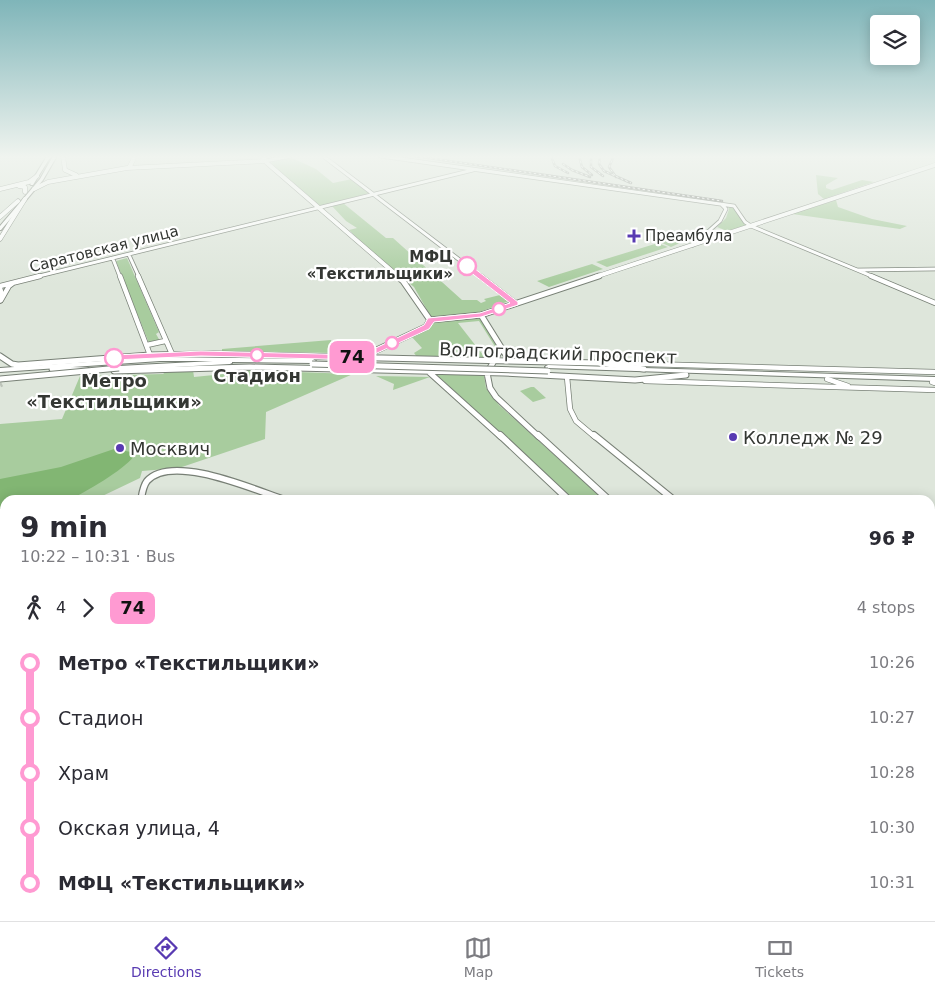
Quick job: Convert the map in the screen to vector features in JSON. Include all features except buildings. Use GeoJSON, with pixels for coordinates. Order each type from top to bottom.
{"type":"FeatureCollection","features":[{"type":"Feature","properties":{"kind":"main road"},"geometry":{"type":"LineString","coordinates":[[0,223],[20,199]]}},
{"type":"Feature","properties":{"kind":"main road"},"geometry":{"type":"LineString","coordinates":[[0,229],[4,218],[21,199]]}},
{"type":"Feature","properties":{"kind":"main road"},"geometry":{"type":"LineString","coordinates":[[0,239],[23,199]]}},
{"type":"Feature","properties":{"kind":"main road"},"geometry":{"type":"LineString","coordinates":[[309,199],[406,284],[430,320]]}},
{"type":"Feature","properties":{"kind":"main road"},"geometry":{"type":"LineString","coordinates":[[430,320],[481,315],[833,199]]}},
{"type":"Feature","properties":{"kind":"main road"},"geometry":{"type":"LineString","coordinates":[[0,287],[0,301]]}},
{"type":"Feature","properties":{"kind":"main road"},"geometry":{"type":"LineString","coordinates":[[481,315],[507,360]]}},
{"type":"Feature","properties":{"kind":"main road"},"geometry":{"type":"LineString","coordinates":[[359,370],[357,363],[362,357],[426,327],[430,320]]}},
{"type":"Feature","properties":{"kind":"main road"},"geometry":{"type":"LineString","coordinates":[[501,349],[486,373],[490,388],[502,404],[603,495]]}},
{"type":"Feature","properties":{"kind":"main road"},"geometry":{"type":"LineString","coordinates":[[0,356],[16,365],[172,354],[598,362],[661,371]]}},
{"type":"Feature","properties":{"kind":"main road"},"geometry":{"type":"LineString","coordinates":[[339,370],[348,364],[348,360],[343,357]]}},
{"type":"Feature","properties":{"kind":"main road","name":"Волгоградский проспект"},"geometry":{"type":"LineString","coordinates":[[0,372],[44,366],[167,358],[661,371],[934,382]]}},
{"type":"Feature","properties":{"kind":"main road"},"geometry":{"type":"LineString","coordinates":[[44,366],[98,359]]}},
{"type":"Feature","properties":{"kind":"main road"},"geometry":{"type":"LineString","coordinates":[[502,373],[497,368],[499,362],[507,360]]}},
{"type":"Feature","properties":{"kind":"main road","name":"Волгоградский проспект"},"geometry":{"type":"LineString","coordinates":[[0,372],[161,362],[312,362]]}},
{"type":"Feature","properties":{"kind":"main road"},"geometry":{"type":"LineString","coordinates":[[1,381],[119,368],[236,362]]}},
{"type":"Feature","properties":{"kind":"main road"},"geometry":{"type":"LineString","coordinates":[[181,365],[502,373],[635,380],[686,375]]}},
{"type":"Feature","properties":{"kind":"main road"},"geometry":{"type":"LineString","coordinates":[[1,381],[23,375],[250,367]]}},
{"type":"Feature","properties":{"kind":"main road"},"geometry":{"type":"LineString","coordinates":[[52,369],[99,371]]}},
{"type":"Feature","properties":{"kind":"main road","name":"Волгоградский проспект"},"geometry":{"type":"LineString","coordinates":[[548,369],[934,382]]}},
{"type":"Feature","properties":{"kind":"main road"},"geometry":{"type":"LineString","coordinates":[[420,371],[437,377],[564,495]]}},
{"type":"Feature","properties":{"kind":"street","name":"Саратовская улица"},"geometry":{"type":"LineString","coordinates":[[0,287],[357,199]]}},
{"type":"Feature","properties":{"kind":"street"},"geometry":{"type":"LineString","coordinates":[[378,199],[515,303]]}},
{"type":"Feature","properties":{"kind":"street"},"geometry":{"type":"LineString","coordinates":[[684,199],[734,206],[745,222],[751,226],[935,303]]}},
{"type":"Feature","properties":{"kind":"street"},"geometry":{"type":"LineString","coordinates":[[692,245],[722,218],[726,209],[720,204]]}},
{"type":"Feature","properties":{"kind":"street"},"geometry":{"type":"LineString","coordinates":[[129,255],[172,354]]}},
{"type":"Feature","properties":{"kind":"street"},"geometry":{"type":"LineString","coordinates":[[114,259],[150,355]]}},
{"type":"Feature","properties":{"kind":"street"},"geometry":{"type":"LineString","coordinates":[[852,268],[869,270],[935,270]]}},
{"type":"Feature","properties":{"kind":"street"},"geometry":{"type":"LineString","coordinates":[[869,270],[864,272],[870,276]]}},
{"type":"Feature","properties":{"kind":"street"},"geometry":{"type":"LineString","coordinates":[[0,301],[10,285],[16,282]]}},
{"type":"Feature","properties":{"kind":"street"},"geometry":{"type":"LineString","coordinates":[[147,345],[165,341]]}},
{"type":"Feature","properties":{"kind":"street"},"geometry":{"type":"LineString","coordinates":[[598,362],[935,372]]}},
{"type":"Feature","properties":{"kind":"street"},"geometry":{"type":"LineString","coordinates":[[567,377],[570,409],[576,421],[668,495]]}},
{"type":"Feature","properties":{"kind":"street"},"geometry":{"type":"LineString","coordinates":[[828,379],[855,387]]}},
{"type":"Feature","properties":{"kind":"street"},"geometry":{"type":"LineString","coordinates":[[635,380],[935,390]]}},
{"type":"Feature","properties":{"kind":"street"},"geometry":{"type":"LineString","coordinates":[[142,495],[147,481],[169,471],[191,471],[270,495]]}},
{"type":"Feature","properties":{"kind":"shaded area"},"geometry":{"type":"Polygon","coordinates":[[[311,199],[348,199],[321,207],[311,199]]]}},
{"type":"Feature","properties":{"kind":"shaded area"},"geometry":{"type":"Polygon","coordinates":[[[836,200],[838,207],[872,219],[907,226],[900,229],[792,214],[836,200]]]}},
{"type":"Feature","properties":{"kind":"shaded area"},"geometry":{"type":"Polygon","coordinates":[[[343,203],[386,238],[393,238],[462,300],[477,300],[481,303],[486,301],[484,299],[500,295],[509,301],[477,313],[431,317],[414,287],[375,255],[349,230],[357,228],[346,221],[332,206],[343,203]]]}},
{"type":"Feature","properties":{"kind":"shaded area"},"geometry":{"type":"Polygon","coordinates":[[[728,206],[734,206],[747,225],[727,231],[717,227],[726,218],[728,206]]]}},
{"type":"Feature","properties":{"kind":"shaded area"},"geometry":{"type":"Polygon","coordinates":[[[708,229],[686,243],[682,242],[671,247],[660,242],[693,231],[708,229]]]}},
{"type":"Feature","properties":{"kind":"shaded area"},"geometry":{"type":"Polygon","coordinates":[[[658,243],[668,247],[607,267],[596,262],[658,243]]]}},
{"type":"Feature","properties":{"kind":"shaded area"},"geometry":{"type":"Polygon","coordinates":[[[127,258],[159,332],[156,334],[160,341],[149,343],[116,261],[127,258]]]}},
{"type":"Feature","properties":{"kind":"shaded area"},"geometry":{"type":"Polygon","coordinates":[[[592,264],[603,269],[549,287],[537,281],[592,264]]]}},
{"type":"Feature","properties":{"kind":"shaded area"},"geometry":{"type":"Polygon","coordinates":[[[480,318],[499,350],[494,357],[417,357],[414,353],[422,348],[411,336],[431,327],[433,322],[480,318]],[[479,321],[458,323],[483,355],[493,355],[495,351],[494,345],[479,321]]]}},
{"type":"Feature","properties":{"kind":"shaded area"},"geometry":{"type":"Polygon","coordinates":[[[331,340],[333,353],[222,351],[222,349],[331,340]]]}},
{"type":"Feature","properties":{"kind":"shaded area","name":"Москвич"},"geometry":{"type":"Polygon","coordinates":[[[193,370],[194,377],[234,373],[234,375],[241,375],[243,370],[353,374],[266,412],[265,439],[179,468],[142,471],[140,478],[104,495],[0,495],[0,424],[62,419],[80,376],[163,374],[167,371],[193,370]]]}},
{"type":"Feature","properties":{"kind":"shaded area"},"geometry":{"type":"Polygon","coordinates":[[[436,374],[484,375],[486,388],[499,405],[598,495],[568,495],[436,374]]]}},
{"type":"Feature","properties":{"kind":"shaded area"},"geometry":{"type":"Polygon","coordinates":[[[376,376],[430,377],[393,390],[394,384],[376,376]]]}},
{"type":"Feature","properties":{"kind":"shaded area"},"geometry":{"type":"Polygon","coordinates":[[[534,387],[546,398],[533,402],[520,391],[534,387]]]}},
{"type":"Feature","properties":{"kind":"shaded area"},"geometry":{"type":"Polygon","coordinates":[[[114,449],[131,452],[133,457],[122,468],[78,495],[0,495],[0,479],[61,467],[114,449]]]}},
{"type":"Feature","properties":{"kind":"railway"},"geometry":{"type":"LineString","coordinates":[[708,199],[722,201]]}},
{"type":"Feature","properties":{"kind":"bus line","name":"74"},"geometry":{"type":"LineString","coordinates":[[114,358],[172,354],[362,357],[426,327],[430,320],[481,315],[515,303],[467,266]]}},
{"type":"Feature","properties":{"kind":"place","name":"Преамбула"},"geometry":{"type":"Point","coordinates":[634,236]}},
{"type":"Feature","properties":{"kind":"place","name":"МФЦ «Текстильщики»"},"geometry":{"type":"Point","coordinates":[467,266]}},
{"type":"Feature","properties":{"kind":"place","name":"Стадион"},"geometry":{"type":"Point","coordinates":[257,355]}},
{"type":"Feature","properties":{"kind":"place","name":"Метро «Текстильщики»"},"geometry":{"type":"Point","coordinates":[114,358]}},
{"type":"Feature","properties":{"kind":"place","name":"Колледж № 29"},"geometry":{"type":"Point","coordinates":[733,437]}},
{"type":"Feature","properties":{"kind":"place","name":"Москвич"},"geometry":{"type":"Point","coordinates":[120,448]}}]}
